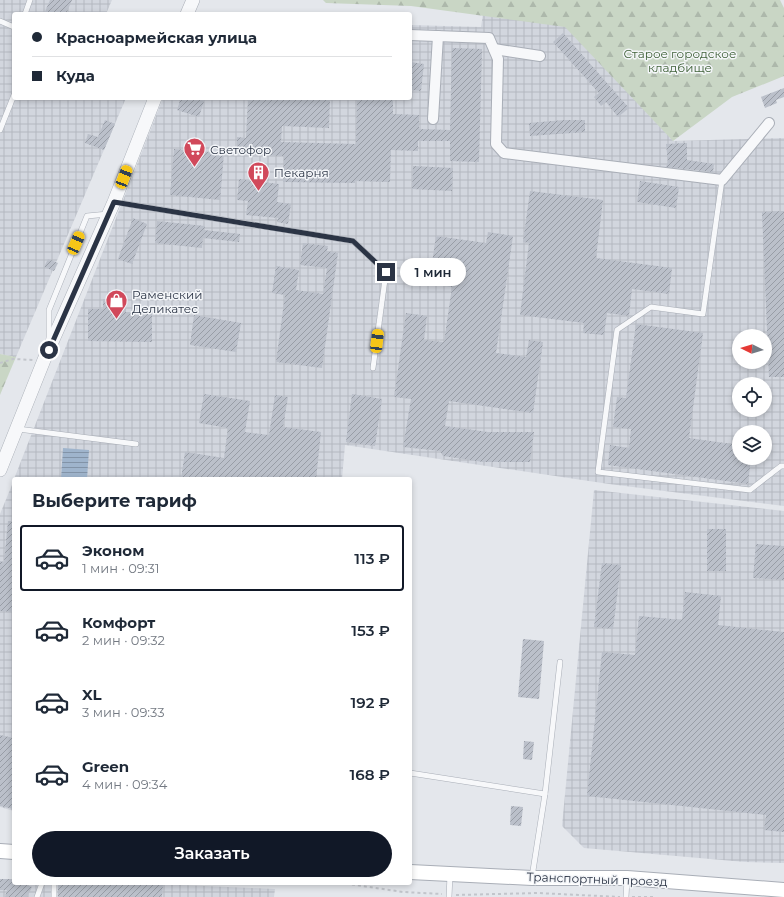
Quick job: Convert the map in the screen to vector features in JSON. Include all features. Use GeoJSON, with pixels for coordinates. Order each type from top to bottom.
{"type":"FeatureCollection","features":[{"type":"Feature","properties":{"kind":"main road"},"geometry":{"type":"LineString","coordinates":[[0,851],[12,852]]}},
{"type":"Feature","properties":{"kind":"main road","name":"Транспортный проезд"},"geometry":{"type":"LineString","coordinates":[[412,872],[532,878],[627,878],[751,890],[784,890]]}},
{"type":"Feature","properties":{"kind":"street"},"geometry":{"type":"LineString","coordinates":[[188,12],[193,0]]}},
{"type":"Feature","properties":{"kind":"street"},"geometry":{"type":"LineString","coordinates":[[412,35],[489,38],[498,59],[496,144],[504,153],[722,180],[770,123]]}},
{"type":"Feature","properties":{"kind":"street"},"geometry":{"type":"LineString","coordinates":[[433,119],[438,36]]}},
{"type":"Feature","properties":{"kind":"street"},"geometry":{"type":"LineString","coordinates":[[494,49],[540,56]]}},
{"type":"Feature","properties":{"kind":"street"},"geometry":{"type":"LineString","coordinates":[[0,470],[47,355],[109,214],[154,100]]}},
{"type":"Feature","properties":{"kind":"lane"},"geometry":{"type":"LineString","coordinates":[[26,12],[30,0]]}},
{"type":"Feature","properties":{"kind":"lane"},"geometry":{"type":"LineString","coordinates":[[0,21],[12,26]]}},
{"type":"Feature","properties":{"kind":"lane"},"geometry":{"type":"LineString","coordinates":[[0,130],[12,100]]}},
{"type":"Feature","properties":{"kind":"lane"},"geometry":{"type":"LineString","coordinates":[[722,180],[703,314],[651,308],[617,330],[598,472],[750,490],[781,466],[784,466]]}},
{"type":"Feature","properties":{"kind":"lane"},"geometry":{"type":"LineString","coordinates":[[114,202],[353,241],[386,272],[373,368]]}},
{"type":"Feature","properties":{"kind":"lane"},"geometry":{"type":"LineString","coordinates":[[47,355],[49,310],[88,216],[109,214]]}},
{"type":"Feature","properties":{"kind":"lane"},"geometry":{"type":"LineString","coordinates":[[17,429],[136,444]]}},
{"type":"Feature","properties":{"kind":"lane"},"geometry":{"type":"LineString","coordinates":[[532,878],[545,794],[560,662]]}},
{"type":"Feature","properties":{"kind":"lane"},"geometry":{"type":"LineString","coordinates":[[412,773],[545,794]]}},
{"type":"Feature","properties":{"kind":"lane"},"geometry":{"type":"LineString","coordinates":[[449,896],[450,874]]}},
{"type":"Feature","properties":{"kind":"lane"},"geometry":{"type":"LineString","coordinates":[[626,897],[627,878]]}},
{"type":"Feature","properties":{"kind":"lane"},"geometry":{"type":"LineString","coordinates":[[38,897],[41,885]]}},
{"type":"Feature","properties":{"kind":"lane"},"geometry":{"type":"LineString","coordinates":[[54,885],[54,897]]}},
{"type":"Feature","properties":{"kind":"path"},"geometry":{"type":"LineString","coordinates":[[0,363],[13,359],[47,355]]}},
{"type":"Feature","properties":{"kind":"path"},"geometry":{"type":"LineString","coordinates":[[356,885],[403,892],[449,896],[538,893],[656,897]]}},
{"type":"Feature","properties":{"kind":"shaded area"},"geometry":{"type":"Polygon","coordinates":[[[0,0],[112,0],[107,12],[12,12],[12,100],[125,100],[16,357],[0,354],[0,0]]]}},
{"type":"Feature","properties":{"kind":"shaded area"},"geometry":{"type":"Polygon","coordinates":[[[485,0],[553,0],[671,135],[673,141],[784,138],[784,506],[609,484],[345,445],[342,477],[15,477],[162,100],[412,100],[412,25],[481,27],[485,0]]]}},
{"type":"Feature","properties":{"kind":"shaded area"},"geometry":{"type":"Polygon","coordinates":[[[12,485],[12,810],[0,807],[0,514],[12,485]]]}},
{"type":"Feature","properties":{"kind":"shaded area"},"geometry":{"type":"Polygon","coordinates":[[[594,490],[784,511],[784,863],[745,862],[584,848],[562,826],[594,490]]]}},
{"type":"Feature","properties":{"kind":"shaded area"},"geometry":{"type":"Polygon","coordinates":[[[0,879],[12,879],[12,885],[182,885],[275,889],[274,897],[0,897],[0,879]]]}},
{"type":"Feature","properties":{"kind":"green space","name":"Старое городское кладбище"},"geometry":{"type":"Polygon","coordinates":[[[323,0],[780,0],[784,8],[784,76],[732,97],[673,141],[565,27],[411,6],[326,3],[323,0]]]}},
{"type":"Feature","properties":{"kind":"green space"},"geometry":{"type":"Polygon","coordinates":[[[0,354],[16,357],[0,395],[0,354]]]}},
{"type":"Feature","properties":{"kind":"water"},"geometry":{"type":"Polygon","coordinates":[[[63,448],[89,450],[87,477],[61,477],[63,448]]]}},
{"type":"Feature","properties":{"kind":"building"},"geometry":{"type":"Polygon","coordinates":[[[50,0],[72,0],[67,12],[45,12],[50,0]]]}},
{"type":"Feature","properties":{"kind":"building"},"geometry":{"type":"Polygon","coordinates":[[[563,33],[629,108],[618,117],[606,102],[601,106],[594,97],[599,93],[553,42],[563,33]]]}},
{"type":"Feature","properties":{"kind":"building"},"geometry":{"type":"Polygon","coordinates":[[[452,48],[482,49],[479,162],[450,161],[450,141],[418,141],[418,151],[391,150],[390,182],[283,182],[284,156],[237,154],[237,137],[246,138],[248,100],[330,100],[329,128],[282,126],[281,142],[356,144],[357,100],[393,100],[393,114],[419,115],[419,129],[450,130],[452,48]]]}},
{"type":"Feature","properties":{"kind":"building"},"geometry":{"type":"Polygon","coordinates":[[[412,62],[424,64],[421,91],[412,90],[412,62]]]}},
{"type":"Feature","properties":{"kind":"building"},"geometry":{"type":"Polygon","coordinates":[[[784,88],[784,97],[776,100],[777,103],[765,108],[761,97],[784,88]]]}},
{"type":"Feature","properties":{"kind":"building"},"geometry":{"type":"Polygon","coordinates":[[[180,100],[204,100],[199,117],[177,110],[180,100]]]}},
{"type":"Feature","properties":{"kind":"building"},"geometry":{"type":"Polygon","coordinates":[[[105,120],[115,124],[104,150],[85,143],[88,134],[98,137],[105,120]]]}},
{"type":"Feature","properties":{"kind":"building"},"geometry":{"type":"Polygon","coordinates":[[[585,120],[585,132],[530,136],[529,123],[585,120]]]}},
{"type":"Feature","properties":{"kind":"building"},"geometry":{"type":"Polygon","coordinates":[[[687,143],[687,160],[714,164],[713,172],[666,167],[668,162],[666,144],[687,143]]]}},
{"type":"Feature","properties":{"kind":"building"},"geometry":{"type":"Polygon","coordinates":[[[174,149],[224,153],[220,200],[170,195],[174,149]]]}},
{"type":"Feature","properties":{"kind":"building"},"geometry":{"type":"Polygon","coordinates":[[[413,166],[453,168],[452,191],[412,189],[413,166]]]}},
{"type":"Feature","properties":{"kind":"building","name":"Пекарня"},"geometry":{"type":"Polygon","coordinates":[[[239,179],[279,184],[277,202],[291,204],[288,224],[277,222],[278,218],[246,215],[248,201],[237,200],[239,179]]]}},
{"type":"Feature","properties":{"kind":"building"},"geometry":{"type":"Polygon","coordinates":[[[640,181],[679,187],[676,208],[637,202],[640,181]]]}},
{"type":"Feature","properties":{"kind":"building"},"geometry":{"type":"Polygon","coordinates":[[[530,191],[603,200],[596,258],[672,268],[669,294],[632,289],[629,316],[607,313],[604,335],[583,333],[584,323],[520,315],[529,243],[523,242],[530,191]]]}},
{"type":"Feature","properties":{"kind":"building"},"geometry":{"type":"Polygon","coordinates":[[[784,211],[784,377],[769,377],[769,369],[772,369],[772,329],[767,329],[762,212],[784,211]]]}},
{"type":"Feature","properties":{"kind":"building"},"geometry":{"type":"Polygon","coordinates":[[[133,218],[147,224],[132,264],[118,259],[133,218]]]}},
{"type":"Feature","properties":{"kind":"building"},"geometry":{"type":"Polygon","coordinates":[[[157,221],[205,226],[204,230],[240,234],[239,242],[203,238],[202,248],[155,243],[157,221]]]}},
{"type":"Feature","properties":{"kind":"building"},"geometry":{"type":"Polygon","coordinates":[[[488,232],[513,236],[496,353],[526,357],[529,340],[543,342],[533,413],[449,401],[445,426],[488,432],[534,432],[530,462],[483,462],[443,456],[440,451],[403,447],[411,399],[394,397],[406,313],[427,316],[424,340],[444,342],[452,287],[429,284],[436,236],[486,243],[488,232]]]}},
{"type":"Feature","properties":{"kind":"building"},"geometry":{"type":"Polygon","coordinates":[[[303,243],[328,246],[327,251],[338,253],[322,368],[276,362],[285,295],[272,293],[276,266],[299,270],[296,290],[323,294],[327,268],[300,265],[303,243]]]}},
{"type":"Feature","properties":{"kind":"building"},"geometry":{"type":"Polygon","coordinates":[[[48,259],[58,263],[54,271],[44,267],[48,259]]]}},
{"type":"Feature","properties":{"kind":"building"},"geometry":{"type":"Polygon","coordinates":[[[103,299],[126,299],[126,312],[152,312],[152,342],[88,341],[88,309],[103,309],[103,299]]]}},
{"type":"Feature","properties":{"kind":"building"},"geometry":{"type":"Polygon","coordinates":[[[194,315],[241,323],[236,352],[190,345],[194,315]]]}},
{"type":"Feature","properties":{"kind":"building"},"geometry":{"type":"Polygon","coordinates":[[[636,324],[703,333],[689,438],[732,444],[732,465],[750,465],[748,484],[608,465],[610,445],[629,448],[631,429],[613,427],[617,397],[626,398],[636,324]]]}},
{"type":"Feature","properties":{"kind":"building"},"geometry":{"type":"Polygon","coordinates":[[[204,394],[250,401],[245,432],[269,435],[275,395],[288,397],[283,427],[321,432],[316,477],[181,477],[185,452],[224,458],[228,428],[199,423],[204,394]]]}},
{"type":"Feature","properties":{"kind":"building"},"geometry":{"type":"Polygon","coordinates":[[[352,394],[382,399],[375,446],[346,442],[352,394]]]}},
{"type":"Feature","properties":{"kind":"building"},"geometry":{"type":"Polygon","coordinates":[[[8,521],[12,521],[12,612],[0,611],[0,561],[4,562],[8,521]]]}},
{"type":"Feature","properties":{"kind":"building"},"geometry":{"type":"Polygon","coordinates":[[[707,529],[726,529],[726,571],[707,571],[707,529]]]}},
{"type":"Feature","properties":{"kind":"building"},"geometry":{"type":"Polygon","coordinates":[[[756,544],[784,546],[784,580],[753,578],[756,544]]]}},
{"type":"Feature","properties":{"kind":"building"},"geometry":{"type":"Polygon","coordinates":[[[602,563],[621,565],[613,629],[594,627],[602,563]]]}},
{"type":"Feature","properties":{"kind":"building"},"geometry":{"type":"Polygon","coordinates":[[[685,592],[721,596],[718,625],[784,632],[784,832],[764,830],[766,815],[587,796],[602,652],[635,655],[639,616],[682,620],[685,592]]]}},
{"type":"Feature","properties":{"kind":"building"},"geometry":{"type":"Polygon","coordinates":[[[523,639],[544,641],[539,699],[518,697],[523,639]]]}},
{"type":"Feature","properties":{"kind":"building"},"geometry":{"type":"Polygon","coordinates":[[[0,735],[12,738],[12,809],[0,806],[0,735]]]}},
{"type":"Feature","properties":{"kind":"building"},"geometry":{"type":"Polygon","coordinates":[[[524,741],[534,742],[532,760],[523,759],[524,741]]]}},
{"type":"Feature","properties":{"kind":"building"},"geometry":{"type":"Polygon","coordinates":[[[511,806],[523,807],[521,826],[510,825],[511,806]]]}},
{"type":"Feature","properties":{"kind":"building"},"geometry":{"type":"Polygon","coordinates":[[[0,879],[12,880],[12,885],[26,885],[32,887],[27,897],[5,897],[7,890],[0,890],[0,879]]]}},
{"type":"Feature","properties":{"kind":"building"},"geometry":{"type":"Polygon","coordinates":[[[58,885],[163,885],[162,897],[58,897],[58,885]]]}},
{"type":"Feature","properties":{"kind":"place","name":"Светофор"},"geometry":{"type":"Point","coordinates":[195,168]}},
{"type":"Feature","properties":{"kind":"place","name":"Пекарня"},"geometry":{"type":"Point","coordinates":[258,192]}},
{"type":"Feature","properties":{"kind":"place","name":"Раменский Деликатес"},"geometry":{"type":"Point","coordinates":[116,320]}},
{"type":"Feature","properties":{"kind":"route"},"geometry":{"type":"LineString","coordinates":[[49,350],[114,202],[353,241],[386,272]]}}]}
